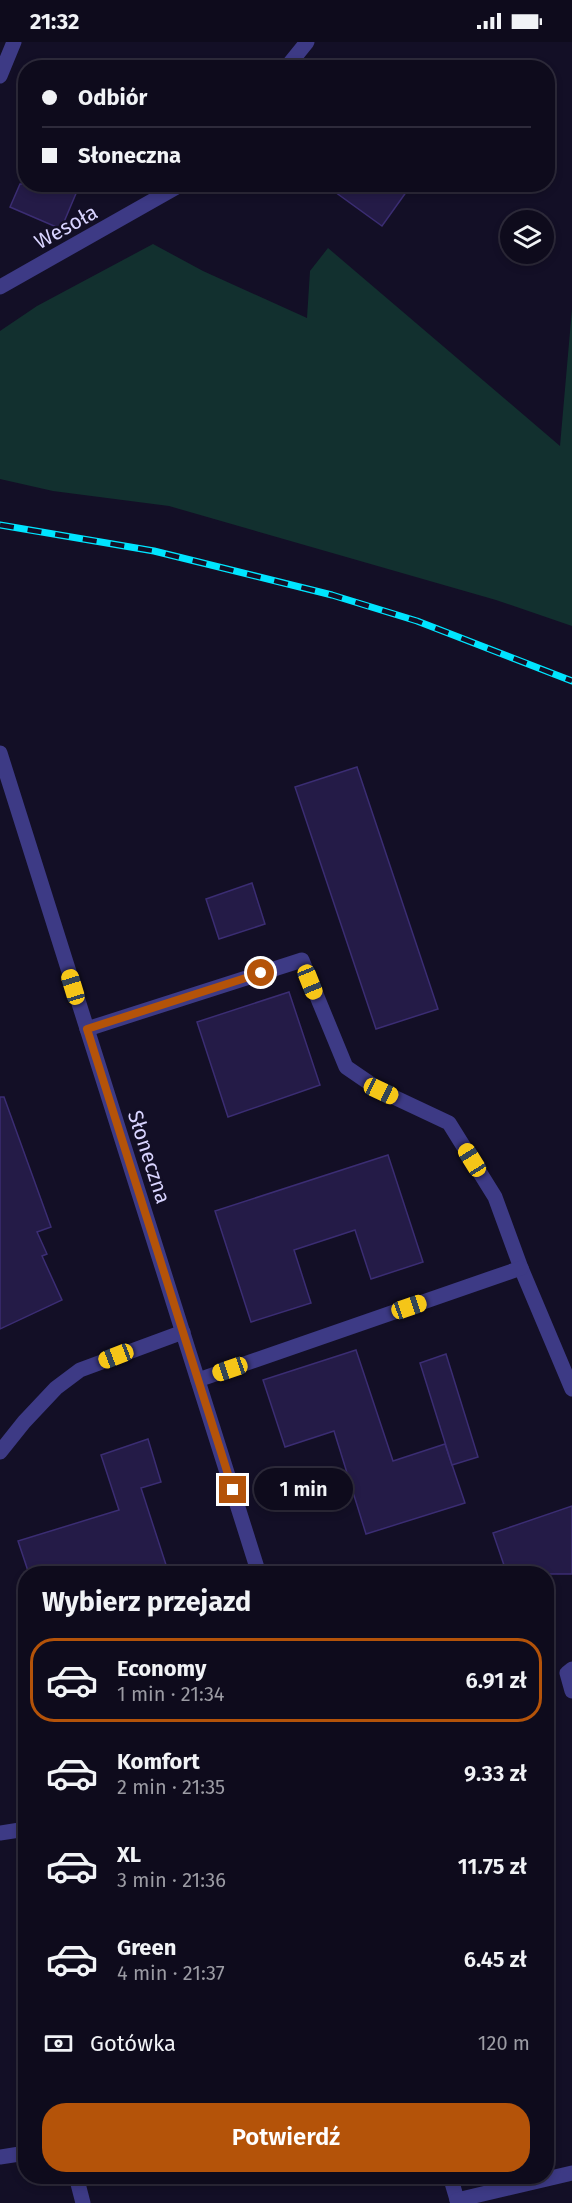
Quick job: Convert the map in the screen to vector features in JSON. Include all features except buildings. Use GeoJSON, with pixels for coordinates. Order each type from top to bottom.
{"type":"FeatureCollection","features":[{"type":"Feature","properties":{"kind":"street"},"geometry":{"type":"LineString","coordinates":[[0,76],[14,42]]}},
{"type":"Feature","properties":{"kind":"street"},"geometry":{"type":"LineString","coordinates":[[292,60],[307,42]]}},
{"type":"Feature","properties":{"kind":"street","name":"Wesoła"},"geometry":{"type":"LineString","coordinates":[[0,287],[168,192]]}},
{"type":"Feature","properties":{"kind":"street","name":"Słoneczna"},"geometry":{"type":"LineString","coordinates":[[0,753],[256,1566]]}},
{"type":"Feature","properties":{"kind":"street"},"geometry":{"type":"LineString","coordinates":[[87,1029],[302,960],[346,1067],[381,1091],[449,1123],[495,1197],[572,1389]]}},
{"type":"Feature","properties":{"kind":"street"},"geometry":{"type":"LineString","coordinates":[[198,1380],[522,1268]]}},
{"type":"Feature","properties":{"kind":"street"},"geometry":{"type":"LineString","coordinates":[[0,1452],[56,1388],[80,1370],[183,1332]]}},
{"type":"Feature","properties":{"kind":"street"},"geometry":{"type":"LineString","coordinates":[[572,1669],[567,1673],[572,1691]]}},
{"type":"Feature","properties":{"kind":"street"},"geometry":{"type":"LineString","coordinates":[[0,1833],[18,1830]]}},
{"type":"Feature","properties":{"kind":"street"},"geometry":{"type":"LineString","coordinates":[[0,2157],[18,2154]]}},
{"type":"Feature","properties":{"kind":"street"},"geometry":{"type":"LineString","coordinates":[[554,2178],[572,2173]]}},
{"type":"Feature","properties":{"kind":"street"},"geometry":{"type":"LineString","coordinates":[[78,2184],[83,2203]]}},
{"type":"Feature","properties":{"kind":"street"},"geometry":{"type":"LineString","coordinates":[[452,2184],[458,2202],[529,2184]]}},
{"type":"Feature","properties":{"kind":"green space"},"geometry":{"type":"Polygon","coordinates":[[[153,244],[203,271],[307,318],[310,271],[328,248],[560,446],[572,309],[572,626],[496,600],[169,506],[53,491],[0,479],[0,331],[37,306],[153,244]]]}},
{"type":"Feature","properties":{"kind":"railway"},"geometry":{"type":"LineString","coordinates":[[0,525],[154,551],[332,595],[417,621],[572,681]]}},
{"type":"Feature","properties":{"kind":"route"},"geometry":{"type":"LineString","coordinates":[[233,1490],[87,1029],[261,973]]}}]}
